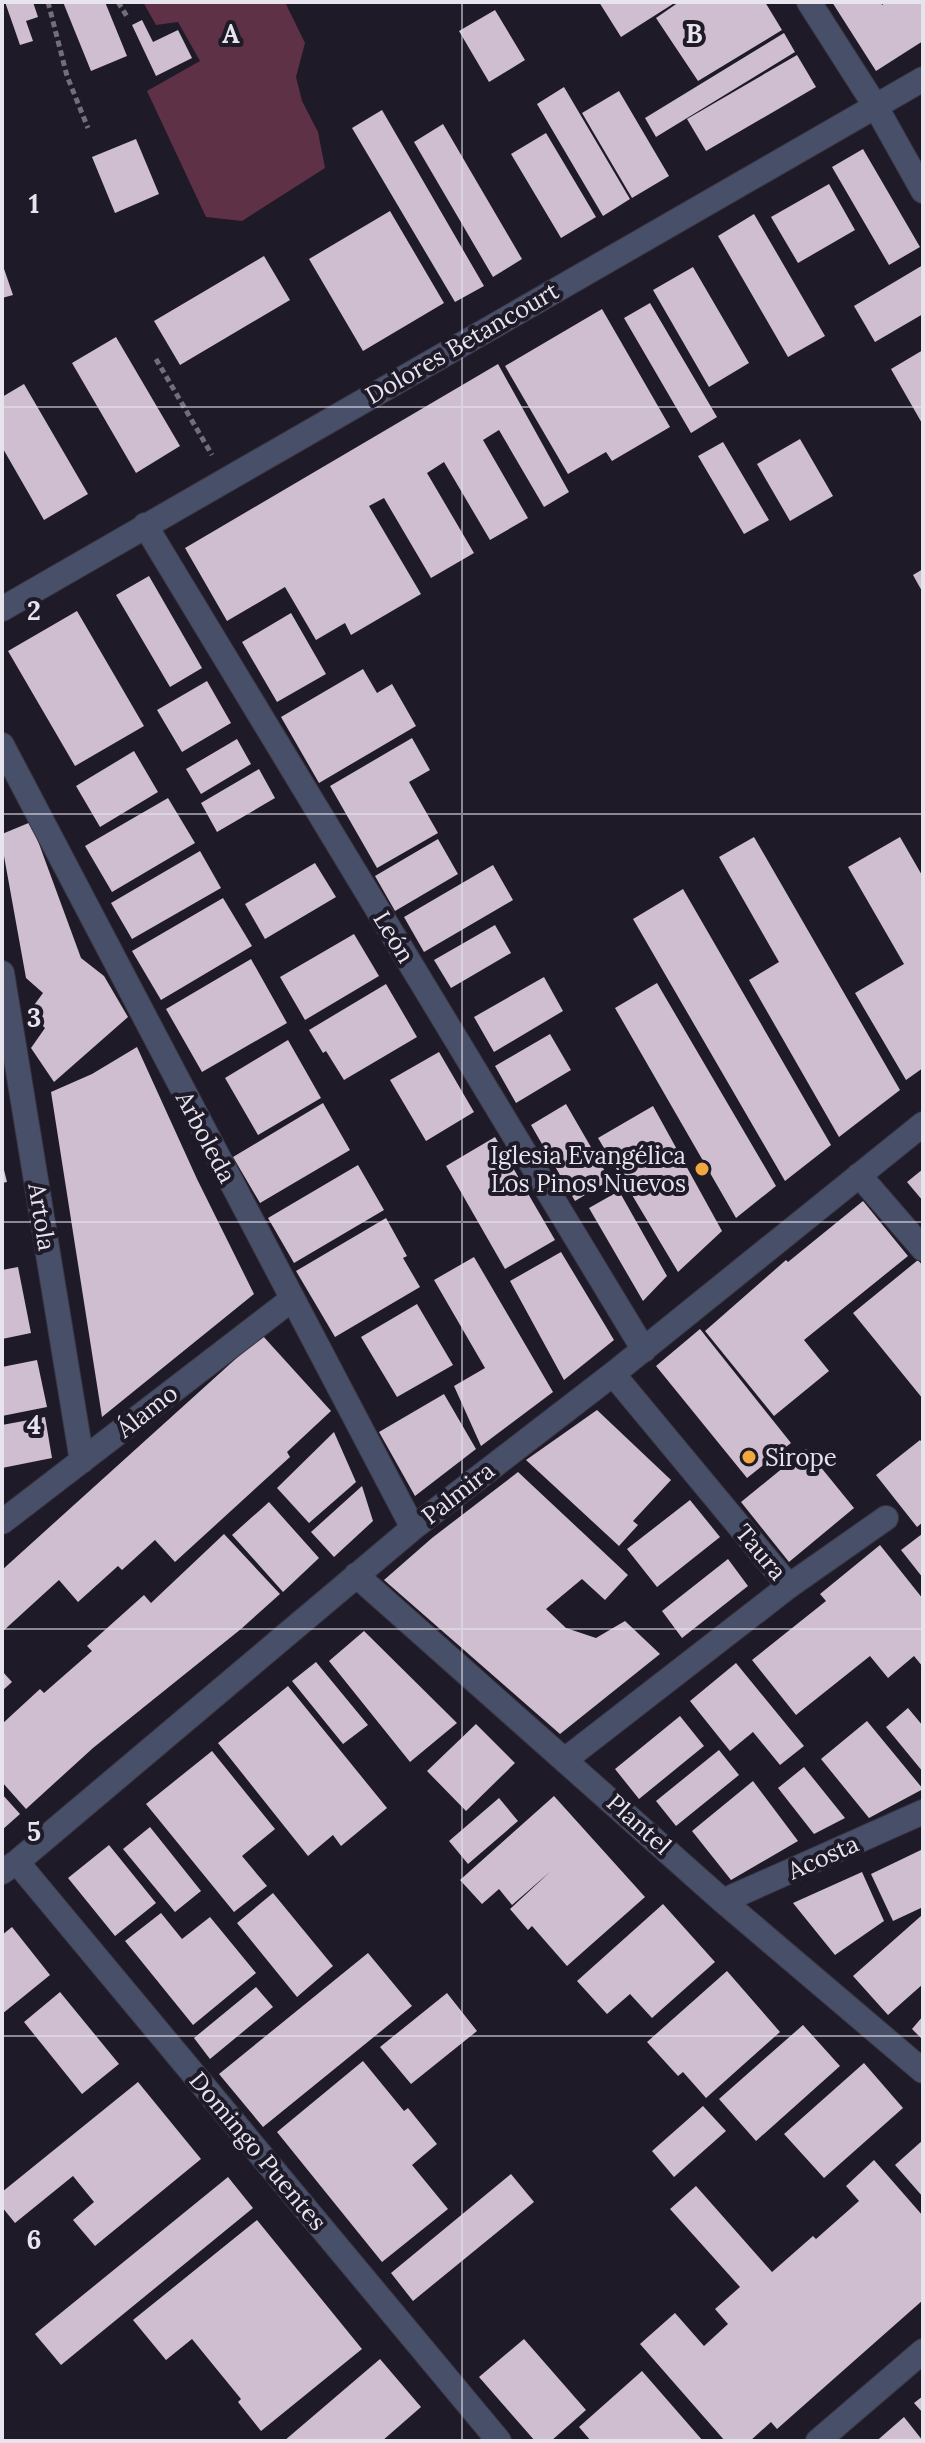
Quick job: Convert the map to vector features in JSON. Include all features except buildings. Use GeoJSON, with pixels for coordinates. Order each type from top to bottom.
{"type":"FeatureCollection","features":[{"type":"Feature","properties":{"kind":"street"},"geometry":{"type":"LineString","coordinates":[[809,2],[876,107],[923,191]]}},
{"type":"Feature","properties":{"kind":"street","name":"Dolores Betancourt"},"geometry":{"type":"LineString","coordinates":[[2,609],[923,79]]}},
{"type":"Feature","properties":{"kind":"street","name":"León"},"geometry":{"type":"LineString","coordinates":[[145,525],[644,1350]]}},
{"type":"Feature","properties":{"kind":"street","name":"Arboleda"},"geometry":{"type":"LineString","coordinates":[[2,745],[413,1528]]}},
{"type":"Feature","properties":{"kind":"street","name":"Artola"},"geometry":{"type":"LineString","coordinates":[[2,973],[82,1461]]}},
{"type":"Feature","properties":{"kind":"street","name":"Palmira"},"geometry":{"type":"LineString","coordinates":[[10,1867],[413,1528],[644,1350],[923,1124]]}},
{"type":"Feature","properties":{"kind":"street"},"geometry":{"type":"LineString","coordinates":[[859,1175],[923,1249]]}},
{"type":"Feature","properties":{"kind":"street","name":"Álamo"},"geometry":{"type":"LineString","coordinates":[[2,1522],[291,1300]]}},
{"type":"Feature","properties":{"kind":"street","name":"Taura"},"geometry":{"type":"LineString","coordinates":[[566,1759],[789,1586],[613,1374]]}},
{"type":"Feature","properties":{"kind":"street"},"geometry":{"type":"LineString","coordinates":[[789,1586],[886,1518]]}},
{"type":"Feature","properties":{"kind":"street","name":"Plantel"},"geometry":{"type":"LineString","coordinates":[[356,1575],[723,1901],[923,2071]]}},
{"type":"Feature","properties":{"kind":"street","name":"Acosta"},"geometry":{"type":"LineString","coordinates":[[723,1901],[923,1812]]}},
{"type":"Feature","properties":{"kind":"street","name":"Domingo Puentes"},"geometry":{"type":"LineString","coordinates":[[10,1867],[499,2441]]}},
{"type":"Feature","properties":{"kind":"street"},"geometry":{"type":"LineString","coordinates":[[818,2441],[923,2351]]}},
{"type":"Feature","properties":{"kind":"path"},"geometry":{"type":"LineString","coordinates":[[48,2],[67,76],[88,128]]}},
{"type":"Feature","properties":{"kind":"path"},"geometry":{"type":"LineString","coordinates":[[118,2],[128,18]]}},
{"type":"Feature","properties":{"kind":"path"},"geometry":{"type":"LineString","coordinates":[[156,359],[213,457]]}},
{"type":"Feature","properties":{"kind":"shaded area"},"geometry":{"type":"Polygon","coordinates":[[[143,2],[285,2],[305,43],[296,77],[302,101],[318,132],[325,168],[242,221],[206,217],[147,91],[200,61],[178,22],[156,25],[143,2]]]}},
{"type":"Feature","properties":{"kind":"place","name":"Iglesia Evangélica Los Pinos Nuevos"},"geometry":{"type":"Point","coordinates":[702,1169]}},
{"type":"Feature","properties":{"kind":"place","name":"Sirope"},"geometry":{"type":"Point","coordinates":[749,1457]}}]}
